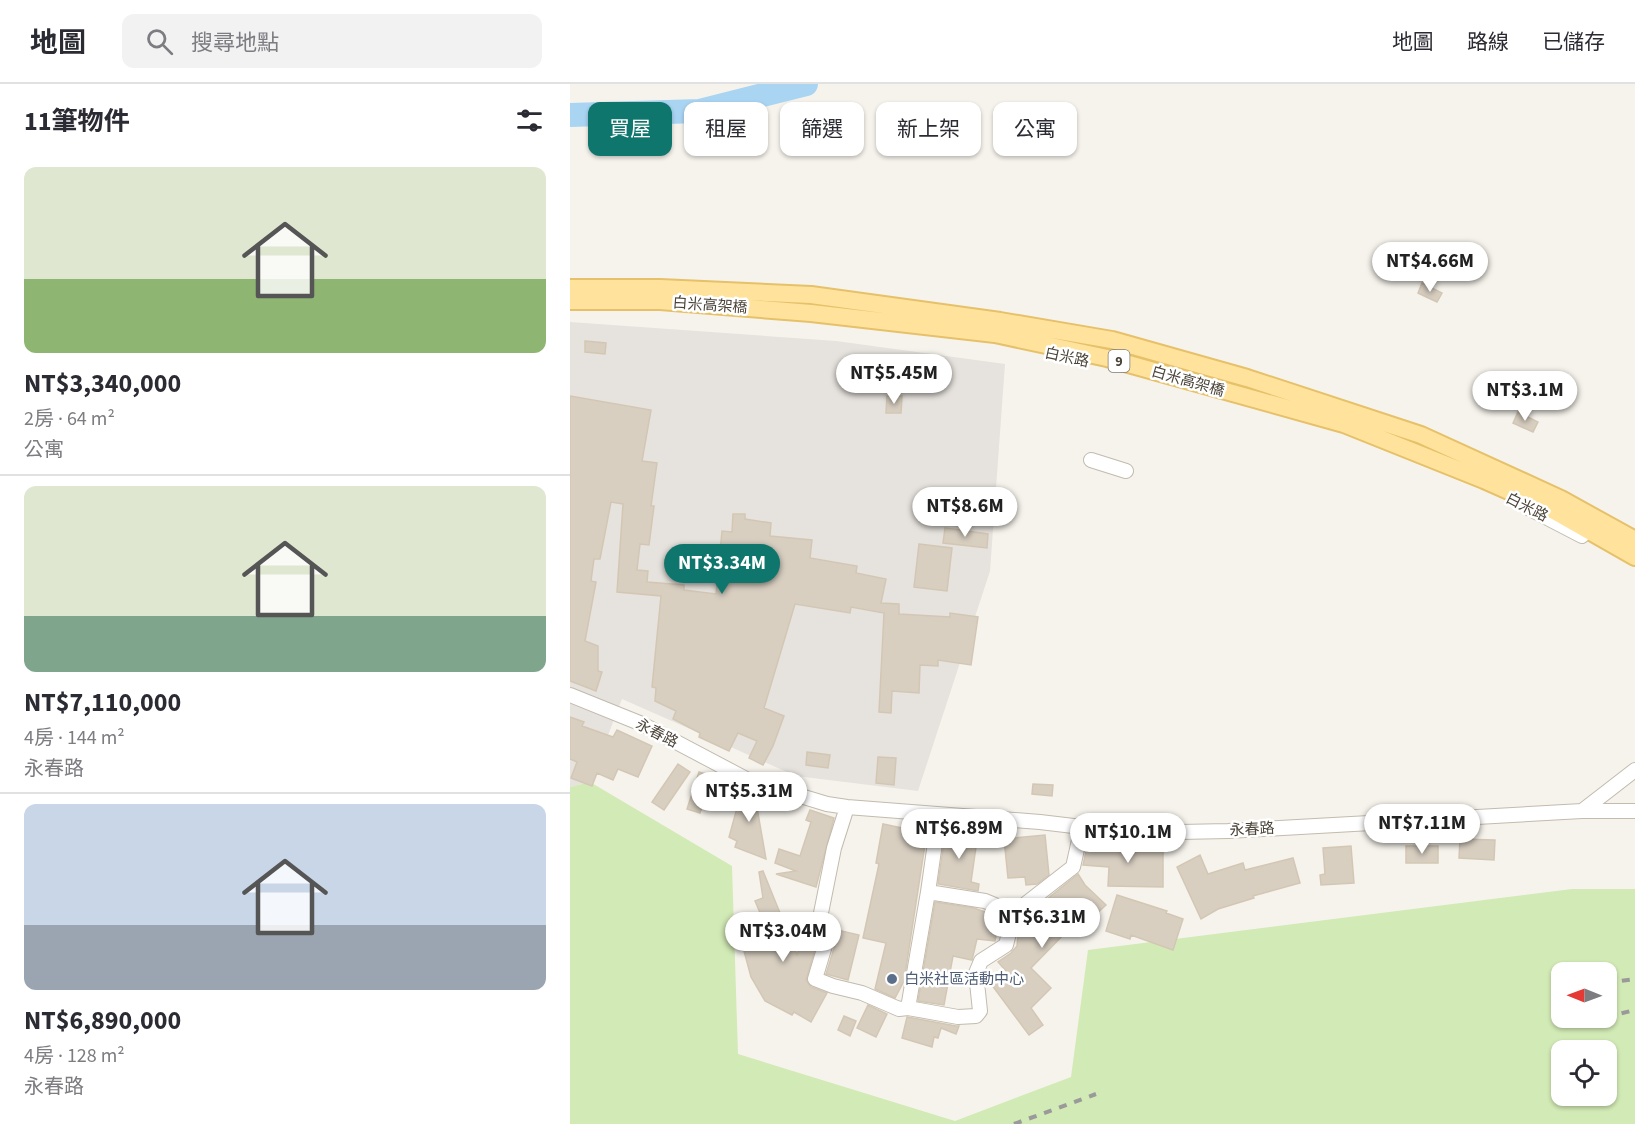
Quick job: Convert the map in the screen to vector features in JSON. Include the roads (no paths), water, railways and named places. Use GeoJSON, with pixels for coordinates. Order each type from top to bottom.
{"type":"FeatureCollection","features":[{"type":"Feature","properties":{"kind":"main road","name":"白米高架橋"},"geometry":{"type":"LineString","coordinates":[[570,288],[660,288],[811,295],[1000,321],[1112,340],[1247,378],[1421,435],[1561,499],[1635,540]]}},
{"type":"Feature","properties":{"kind":"main road","name":"白米高架橋"},"geometry":{"type":"LineString","coordinates":[[570,301],[660,301],[811,313],[995,334],[1107,358],[1344,424],[1465,472],[1556,512],[1635,556]]}},
{"type":"Feature","properties":{"kind":"street","name":"白米路"},"geometry":{"type":"LineString","coordinates":[[570,309],[660,309],[810,319],[994,342],[1108,366],[1343,430],[1412,455],[1494,491],[1635,564]]}},
{"type":"Feature","properties":{"kind":"street"},"geometry":{"type":"LineString","coordinates":[[1091,460],[1126,471]]}},
{"type":"Feature","properties":{"kind":"street","name":"永春路"},"geometry":{"type":"LineString","coordinates":[[570,695],[642,724],[748,780],[827,804],[847,807],[1132,833],[1227,831],[1582,811],[1635,811]]}},
{"type":"Feature","properties":{"kind":"street"},"geometry":{"type":"LineString","coordinates":[[1582,811],[1635,770]]}},
{"type":"Feature","properties":{"kind":"street"},"geometry":{"type":"LineString","coordinates":[[847,807],[834,848],[820,918],[827,939],[815,979],[862,993],[899,1009],[908,1008],[958,1017],[976,1016],[980,1011],[976,973],[981,962],[1006,945],[1014,913],[1073,867],[1082,827]]}},
{"type":"Feature","properties":{"kind":"street"},"geometry":{"type":"LineString","coordinates":[[908,1008],[939,815]]}},
{"type":"Feature","properties":{"kind":"street"},"geometry":{"type":"LineString","coordinates":[[928,892],[985,901],[1014,913]]}},
{"type":"Feature","properties":{"kind":"waterway"},"geometry":{"type":"LineString","coordinates":[[570,115],[700,111],[806,84]]}},
{"type":"Feature","properties":{"kind":"railway"},"geometry":{"type":"LineString","coordinates":[[1617,981],[1635,979]]}},
{"type":"Feature","properties":{"kind":"railway"},"geometry":{"type":"LineString","coordinates":[[1617,1014],[1635,1010]]}},
{"type":"Feature","properties":{"kind":"railway"},"geometry":{"type":"LineString","coordinates":[[1014,1124],[1096,1094]]}},
{"type":"Feature","properties":{"kind":"place","name":"白米社區活動中心"},"geometry":{"type":"Point","coordinates":[892,979]}}]}
